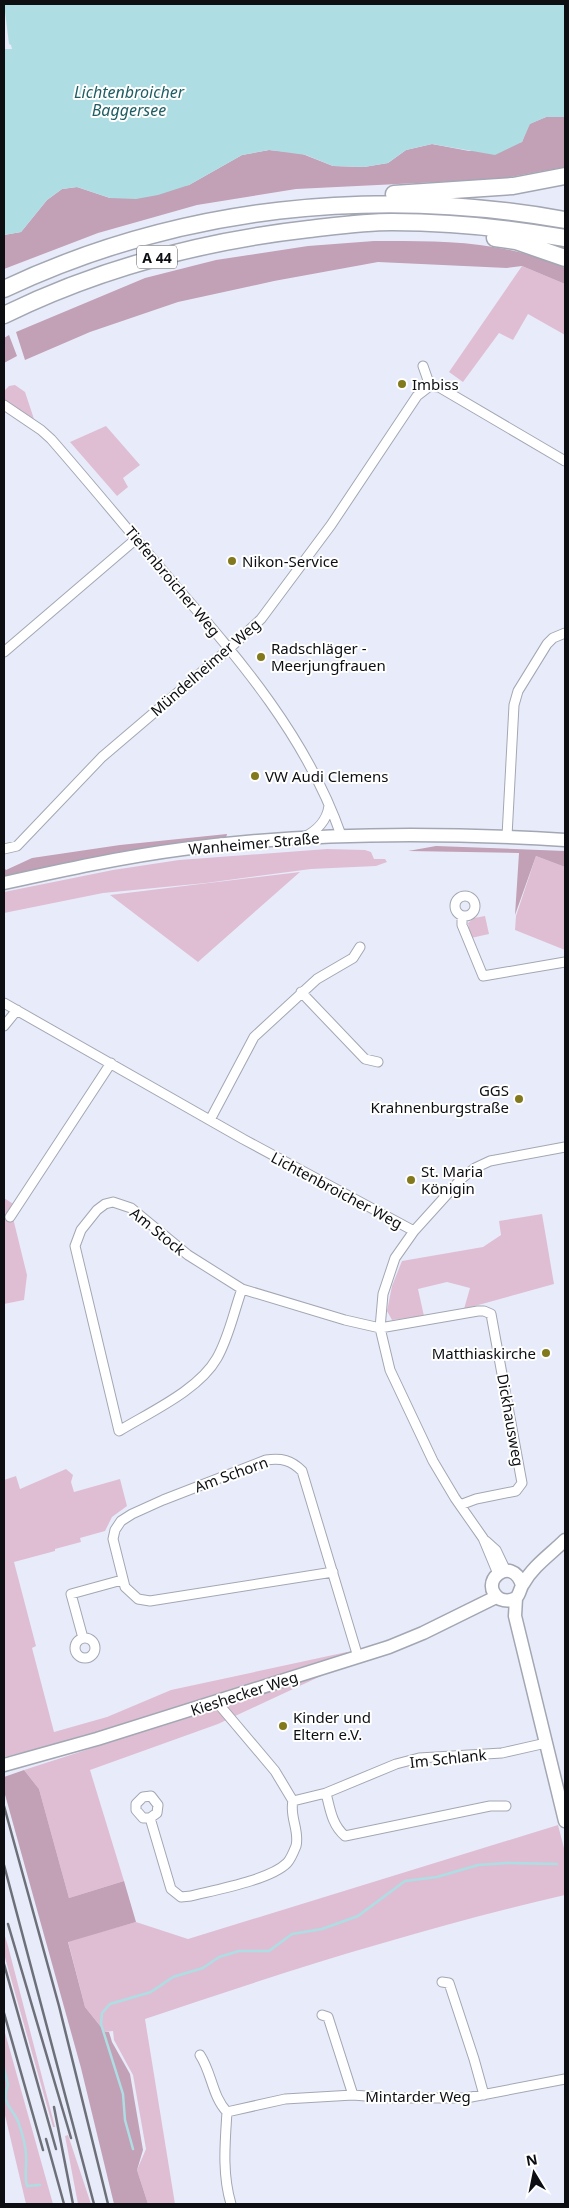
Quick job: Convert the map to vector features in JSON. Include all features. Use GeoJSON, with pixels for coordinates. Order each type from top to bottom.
{"type":"FeatureCollection","features":[{"type":"Feature","properties":{"kind":"highway"},"geometry":{"type":"LineString","coordinates":[[350,204],[386,195],[513,186],[565,176]]}},
{"type":"Feature","properties":{"kind":"highway","name":"A 44"},"geometry":{"type":"LineString","coordinates":[[4,289],[48,269],[154,233],[216,219],[274,210],[350,204],[474,207],[565,220]]}},
{"type":"Feature","properties":{"kind":"highway","name":"A 44"},"geometry":{"type":"LineString","coordinates":[[4,315],[94,276],[174,252],[228,240],[319,228],[391,222],[468,225],[565,238]]}},
{"type":"Feature","properties":{"kind":"highway"},"geometry":{"type":"LineString","coordinates":[[319,228],[357,232],[423,232],[477,235],[516,241],[565,258]]}},
{"type":"Feature","properties":{"kind":"street"},"geometry":{"type":"LineString","coordinates":[[424,366],[430,386],[439,387],[565,461]]}},
{"type":"Feature","properties":{"kind":"street","name":"Mündelheimer Weg"},"geometry":{"type":"LineString","coordinates":[[4,849],[17,846],[114,746],[230,648],[276,600],[332,525],[417,396],[430,386]]}},
{"type":"Feature","properties":{"kind":"street","name":"Tiefenbroicher Weg"},"geometry":{"type":"LineString","coordinates":[[4,405],[51,439],[230,648],[265,694],[297,742],[318,779],[341,835]]}},
{"type":"Feature","properties":{"kind":"street"},"geometry":{"type":"LineString","coordinates":[[4,652],[136,538]]}},
{"type":"Feature","properties":{"kind":"street"},"geometry":{"type":"LineString","coordinates":[[507,836],[514,705],[518,691],[546,644],[565,634]]}},
{"type":"Feature","properties":{"kind":"street"},"geometry":{"type":"LineString","coordinates":[[299,839],[308,836],[318,827],[327,816],[329,806]]}},
{"type":"Feature","properties":{"kind":"street","name":"Wanheimer Straße"},"geometry":{"type":"LineString","coordinates":[[4,883],[77,867],[183,849],[341,835],[507,836],[565,840]]}},
{"type":"Feature","properties":{"kind":"street"},"geometry":{"type":"LineString","coordinates":[[462,916],[462,925],[483,976],[565,962]]}},
{"type":"Feature","properties":{"kind":"street"},"geometry":{"type":"LineString","coordinates":[[210,1120],[254,1037],[316,979],[353,958],[360,947]]}},
{"type":"Feature","properties":{"kind":"street"},"geometry":{"type":"LineString","coordinates":[[301,992],[365,1058],[378,1062]]}},
{"type":"Feature","properties":{"kind":"street","name":"Lichtenbroicher Weg"},"geometry":{"type":"LineString","coordinates":[[4,1003],[111,1062],[210,1120],[414,1231],[395,1258],[383,1294],[380,1328],[386,1358],[400,1394],[433,1461],[483,1538],[496,1550],[506,1573]]}},
{"type":"Feature","properties":{"kind":"street"},"geometry":{"type":"LineString","coordinates":[[4,1026],[17,1010]]}},
{"type":"Feature","properties":{"kind":"street"},"geometry":{"type":"LineString","coordinates":[[10,1217],[111,1062]]}},
{"type":"Feature","properties":{"kind":"street"},"geometry":{"type":"LineString","coordinates":[[414,1231],[461,1179],[475,1168],[490,1161],[565,1148]]}},
{"type":"Feature","properties":{"kind":"street","name":"Am Stock"},"geometry":{"type":"LineString","coordinates":[[242,1289],[220,1352],[202,1377],[119,1431],[76,1255],[77,1238],[97,1210],[105,1204],[113,1202],[132,1208],[188,1255],[242,1289],[364,1326],[380,1328]]}},
{"type":"Feature","properties":{"kind":"street","name":"Dickhausweg"},"geometry":{"type":"LineString","coordinates":[[380,1328],[478,1311],[488,1312],[493,1318],[522,1483],[516,1490],[476,1499],[460,1505]]}},
{"type":"Feature","properties":{"kind":"street","name":"Am Schorn"},"geometry":{"type":"LineString","coordinates":[[333,1572],[150,1601],[138,1599],[130,1594],[122,1580],[113,1539],[115,1530],[121,1521],[148,1507],[266,1460],[283,1458],[295,1464],[302,1472],[333,1572],[358,1657]]}},
{"type":"Feature","properties":{"kind":"street"},"geometry":{"type":"LineString","coordinates":[[522,1585],[538,1564],[565,1540]]}},
{"type":"Feature","properties":{"kind":"street"},"geometry":{"type":"LineString","coordinates":[[538,1564],[506,1573],[493,1579],[515,1616],[565,1821]]}},
{"type":"Feature","properties":{"kind":"street"},"geometry":{"type":"LineString","coordinates":[[502,1595],[521,1591],[520,1578],[506,1573]]}},
{"type":"Feature","properties":{"kind":"street"},"geometry":{"type":"LineString","coordinates":[[83,1638],[71,1594],[122,1580]]}},
{"type":"Feature","properties":{"kind":"street","name":"Kieshecker Weg"},"geometry":{"type":"LineString","coordinates":[[4,1765],[97,1739],[358,1657],[424,1633],[478,1604],[485,1598],[502,1595]]}},
{"type":"Feature","properties":{"kind":"street"},"geometry":{"type":"LineString","coordinates":[[150,1818],[171,1889],[181,1897],[256,1879],[287,1864],[297,1841],[291,1809],[293,1801],[274,1771],[216,1701]]}},
{"type":"Feature","properties":{"kind":"street","name":"Im Schlank"},"geometry":{"type":"LineString","coordinates":[[293,1801],[326,1793],[396,1764],[419,1758],[502,1753],[546,1743]]}},
{"type":"Feature","properties":{"kind":"street"},"geometry":{"type":"LineString","coordinates":[[326,1793],[334,1822],[338,1830],[346,1836],[490,1806],[506,1806]]}},
{"type":"Feature","properties":{"kind":"street","name":"Mintarder Weg"},"geometry":{"type":"LineString","coordinates":[[442,1982],[449,1984],[484,2095]]}},
{"type":"Feature","properties":{"kind":"street","name":"Mintarder Weg"},"geometry":{"type":"LineString","coordinates":[[322,2015],[328,2017],[353,2095]]}},
{"type":"Feature","properties":{"kind":"street"},"geometry":{"type":"LineString","coordinates":[[200,2055],[219,2104],[227,2112],[224,2158],[227,2193],[231,2204]]}},
{"type":"Feature","properties":{"kind":"street","name":"Mintarder Weg"},"geometry":{"type":"LineString","coordinates":[[227,2112],[285,2099],[353,2095],[390,2098],[466,2098],[565,2079]]}},
{"type":"Feature","properties":{"kind":"shaded area"},"geometry":{"type":"Polygon","coordinates":[[[546,117],[565,117],[565,167],[500,179],[296,189],[197,205],[98,233],[4,269],[4,235],[21,232],[47,200],[62,189],[77,187],[110,198],[189,185],[242,155],[269,150],[300,153],[333,166],[364,167],[388,163],[406,150],[432,144],[469,151],[522,142],[529,124],[546,117]]]}},
{"type":"Feature","properties":{"kind":"shaded area"},"geometry":{"type":"Polygon","coordinates":[[[374,241],[447,242],[495,247],[519,252],[565,268],[565,284],[522,266],[507,268],[378,262],[274,281],[178,302],[90,332],[25,360],[16,332],[145,278],[216,260],[308,246],[374,241]]]}},
{"type":"Feature","properties":{"kind":"shaded area"},"geometry":{"type":"Polygon","coordinates":[[[522,266],[565,284],[565,335],[528,314],[513,340],[499,333],[463,382],[449,372],[522,266]]]}},
{"type":"Feature","properties":{"kind":"shaded area"},"geometry":{"type":"Polygon","coordinates":[[[9,335],[17,356],[4,363],[4,338],[9,335]]]}},
{"type":"Feature","properties":{"kind":"shaded area"},"geometry":{"type":"Polygon","coordinates":[[[15,385],[25,392],[34,419],[4,400],[4,391],[9,386],[15,385]]]}},
{"type":"Feature","properties":{"kind":"shaded area"},"geometry":{"type":"Polygon","coordinates":[[[106,426],[140,465],[123,478],[128,487],[117,496],[70,442],[106,426]]]}},
{"type":"Feature","properties":{"kind":"shaded area"},"geometry":{"type":"Polygon","coordinates":[[[227,834],[226,838],[4,877],[4,868],[6,870],[32,858],[120,845],[227,834]]]}},
{"type":"Feature","properties":{"kind":"shaded area"},"geometry":{"type":"Polygon","coordinates":[[[436,846],[565,851],[565,867],[536,856],[515,915],[519,853],[408,851],[436,846]]]}},
{"type":"Feature","properties":{"kind":"shaded area"},"geometry":{"type":"Polygon","coordinates":[[[327,849],[365,850],[371,852],[374,859],[385,859],[387,862],[376,866],[311,869],[206,883],[103,893],[4,913],[4,892],[113,870],[179,860],[327,849]]]}},
{"type":"Feature","properties":{"kind":"shaded area"},"geometry":{"type":"Polygon","coordinates":[[[536,856],[565,867],[565,950],[515,930],[516,916],[536,856]]]}},
{"type":"Feature","properties":{"kind":"shaded area"},"geometry":{"type":"Polygon","coordinates":[[[300,872],[198,962],[110,895],[300,872]]]}},
{"type":"Feature","properties":{"kind":"shaded area"},"geometry":{"type":"Polygon","coordinates":[[[485,916],[489,934],[471,938],[468,923],[474,918],[485,916]]]}},
{"type":"Feature","properties":{"kind":"shaded area"},"geometry":{"type":"Polygon","coordinates":[[[4,1198],[15,1205],[13,1218],[27,1275],[24,1300],[4,1304],[4,1198]]]}},
{"type":"Feature","properties":{"kind":"shaded area"},"geometry":{"type":"Polygon","coordinates":[[[542,1214],[554,1284],[464,1309],[470,1288],[447,1282],[418,1289],[424,1316],[392,1320],[387,1311],[392,1286],[402,1261],[483,1247],[501,1235],[499,1221],[542,1214]]]}},
{"type":"Feature","properties":{"kind":"shaded area"},"geometry":{"type":"Polygon","coordinates":[[[66,1469],[73,1475],[71,1482],[74,1492],[120,1479],[127,1506],[112,1517],[105,1531],[80,1538],[81,1542],[55,1549],[55,1551],[14,1562],[36,1646],[32,1648],[54,1732],[107,1717],[171,1690],[347,1652],[349,1655],[61,1743],[4,1757],[4,1480],[16,1476],[20,1489],[66,1469]]]}},
{"type":"Feature","properties":{"kind":"shaded area"},"geometry":{"type":"Polygon","coordinates":[[[321,1674],[321,1676],[218,1724],[90,1770],[124,1881],[69,1898],[39,1789],[24,1770],[321,1674]]]}},
{"type":"Feature","properties":{"kind":"shaded area"},"geometry":{"type":"Polygon","coordinates":[[[24,1770],[39,1789],[69,1898],[124,1881],[136,1922],[68,1942],[85,2007],[105,2032],[109,2032],[112,2042],[130,2074],[143,2150],[137,2170],[148,2204],[114,2204],[81,2068],[4,1791],[4,1777],[24,1770]]]}},
{"type":"Feature","properties":{"kind":"shaded area"},"geometry":{"type":"Polygon","coordinates":[[[558,1825],[565,1852],[565,1895],[406,1936],[249,1984],[145,2019],[175,2204],[148,2204],[137,2170],[146,2149],[133,2075],[114,2040],[113,2031],[105,2032],[85,2007],[68,1941],[136,1922],[188,1939],[558,1825]]]}},
{"type":"Feature","properties":{"kind":"shaded area"},"geometry":{"type":"Polygon","coordinates":[[[4,1933],[55,2127],[53,2127],[4,1954],[4,1933]]]}},
{"type":"Feature","properties":{"kind":"shaded area"},"geometry":{"type":"Polygon","coordinates":[[[4,2029],[53,2204],[26,2204],[4,2111],[4,2029]]]}},
{"type":"Feature","properties":{"kind":"shaded area"},"geometry":{"type":"Polygon","coordinates":[[[68,2135],[91,2204],[78,2204],[65,2136],[68,2135]]]}},
{"type":"Feature","properties":{"kind":"water","name":"Lichtenbroicher Baggersee"},"geometry":{"type":"Polygon","coordinates":[[[4,4],[565,4],[565,117],[546,117],[530,124],[522,142],[495,155],[432,144],[406,150],[388,163],[364,167],[333,166],[306,155],[269,150],[242,155],[189,185],[158,195],[136,199],[110,198],[77,187],[62,189],[47,200],[21,232],[4,235],[4,4]]]}},
{"type":"Feature","properties":{"kind":"pier"},"geometry":{"type":"Polygon","coordinates":[[[4,4],[9,44],[12,49],[4,49],[4,4]]]}},
{"type":"Feature","properties":{"kind":"waterway"},"geometry":{"type":"LineString","coordinates":[[133,2149],[125,2120],[123,2094],[101,2024],[102,2013],[110,2004],[151,1992],[173,1977],[203,1968],[219,1957],[239,1951],[269,1951],[292,1934],[322,1929],[358,1916],[405,1881],[437,1877],[478,1865],[507,1863],[557,1864]]}},
{"type":"Feature","properties":{"kind":"waterway"},"geometry":{"type":"LineString","coordinates":[[4,2068],[8,2085],[6,2092],[7,2102],[17,2119],[25,2143],[27,2186],[40,2185]]}},
{"type":"Feature","properties":{"kind":"railway"},"geometry":{"type":"LineString","coordinates":[[4,1806],[59,2006],[108,2204]]}},
{"type":"Feature","properties":{"kind":"railway"},"geometry":{"type":"LineString","coordinates":[[4,1865],[94,2204]]}},
{"type":"Feature","properties":{"kind":"railway"},"geometry":{"type":"LineString","coordinates":[[8,1924],[71,2138]]}},
{"type":"Feature","properties":{"kind":"railway"},"geometry":{"type":"LineString","coordinates":[[4,1964],[56,2149]]}},
{"type":"Feature","properties":{"kind":"railway"},"geometry":{"type":"LineString","coordinates":[[4,2013],[43,2150]]}},
{"type":"Feature","properties":{"kind":"railway"},"geometry":{"type":"LineString","coordinates":[[54,2107],[73,2204]]}},
{"type":"Feature","properties":{"kind":"railway"},"geometry":{"type":"LineString","coordinates":[[46,2139],[64,2204]]}},
{"type":"Feature","properties":{"kind":"place","name":"Imbiss"},"geometry":{"type":"Point","coordinates":[402,384]}},
{"type":"Feature","properties":{"kind":"place","name":"Nikon-Service"},"geometry":{"type":"Point","coordinates":[232,561]}},
{"type":"Feature","properties":{"kind":"place","name":"Radschläger - Meerjungfrauen"},"geometry":{"type":"Point","coordinates":[261,657]}},
{"type":"Feature","properties":{"kind":"place","name":"VW Audi Clemens"},"geometry":{"type":"Point","coordinates":[255,776]}},
{"type":"Feature","properties":{"kind":"place","name":"GGS Krahnenburgstraße"},"geometry":{"type":"Point","coordinates":[519,1099]}},
{"type":"Feature","properties":{"kind":"place","name":"St. Maria Königin"},"geometry":{"type":"Point","coordinates":[411,1180]}},
{"type":"Feature","properties":{"kind":"place","name":"Matthiaskirche"},"geometry":{"type":"Point","coordinates":[546,1353]}},
{"type":"Feature","properties":{"kind":"place","name":"Kinder und Eltern e.V."},"geometry":{"type":"Point","coordinates":[283,1726]}}]}
